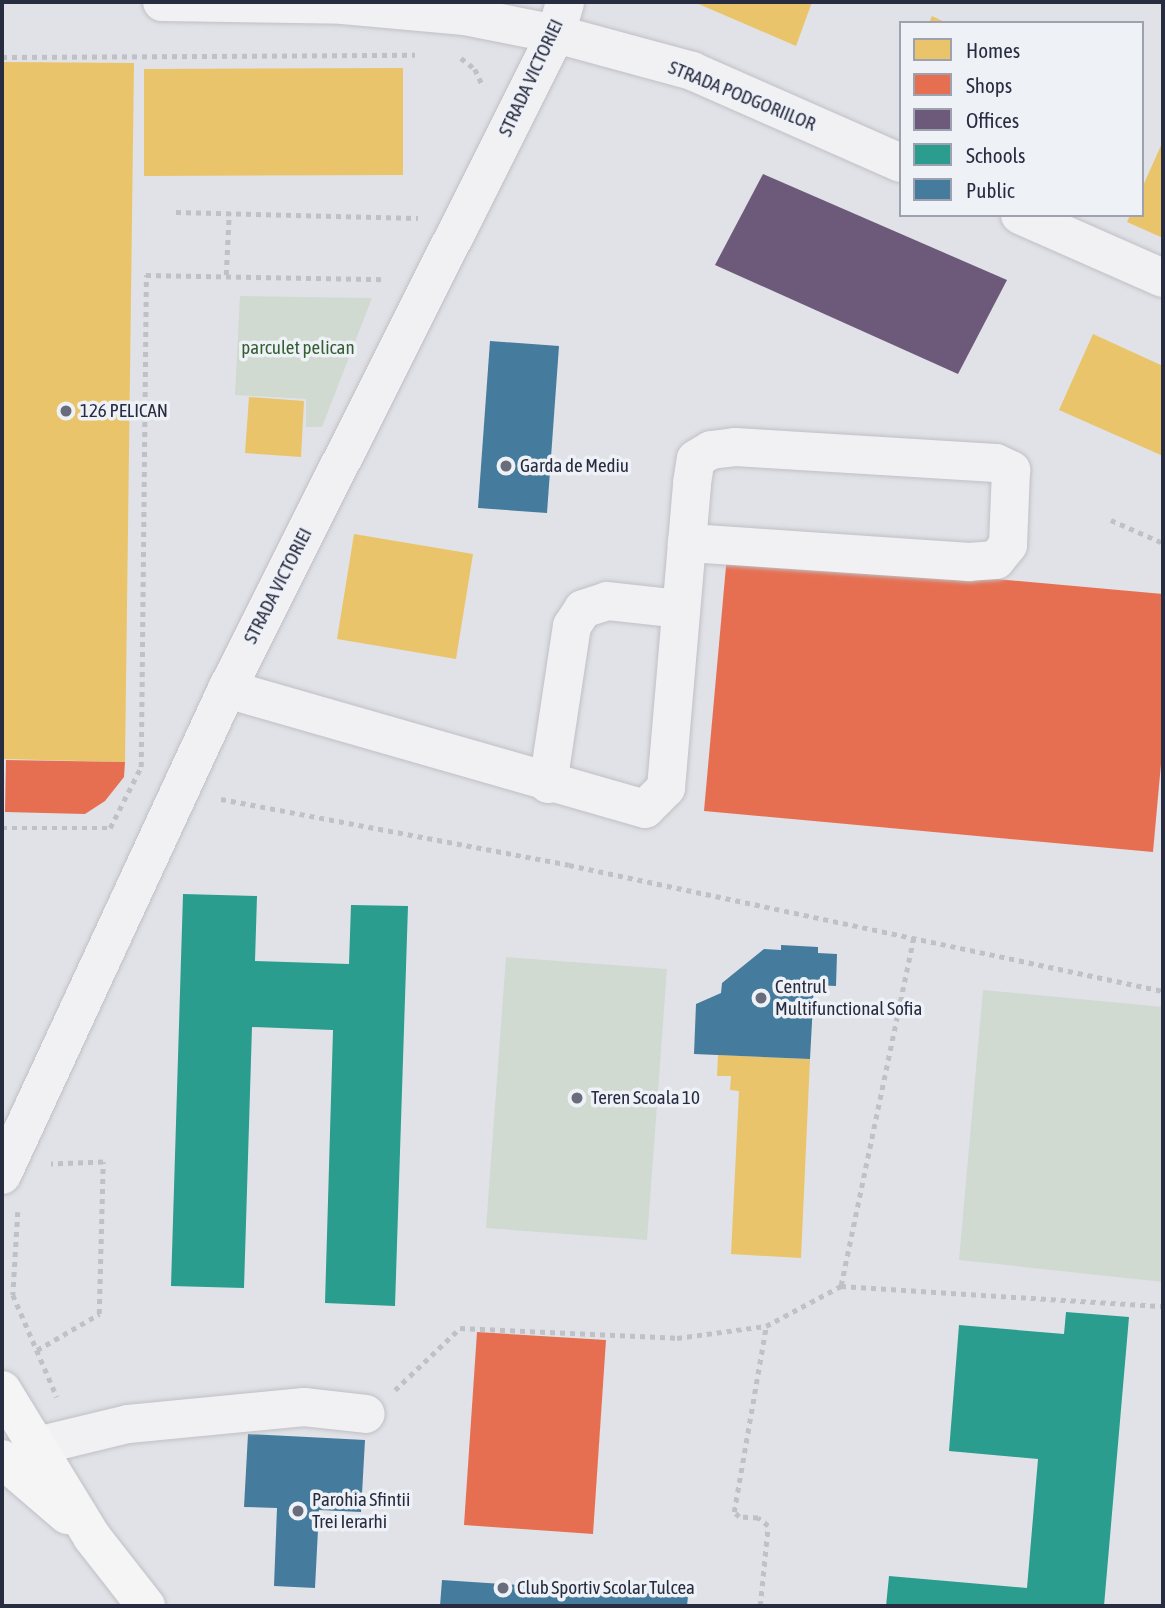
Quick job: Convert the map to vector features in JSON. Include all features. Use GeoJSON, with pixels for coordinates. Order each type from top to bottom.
{"type":"FeatureCollection","features":[{"type":"Feature","properties":{"kind":"main road"},"geometry":{"type":"LineString","coordinates":[[2,1390],[92,1537],[146,1606]]}},
{"type":"Feature","properties":{"kind":"main road"},"geometry":{"type":"LineString","coordinates":[[2,1459],[92,1537]]}},
{"type":"Feature","properties":{"kind":"street","name":"STRADA PODGORIILOR"},"geometry":{"type":"LineString","coordinates":[[162,2],[343,5],[465,16],[561,18],[692,71],[899,162]]}},
{"type":"Feature","properties":{"kind":"street","name":"STRADA VICTORIEI"},"geometry":{"type":"LineString","coordinates":[[13,1187],[227,689],[561,18]]}},
{"type":"Feature","properties":{"kind":"street"},"geometry":{"type":"LineString","coordinates":[[1025,217],[1163,278]]}},
{"type":"Feature","properties":{"kind":"street"},"geometry":{"type":"LineString","coordinates":[[227,689],[548,784],[645,809],[666,788],[687,543],[696,459],[711,450],[735,447],[996,463],[1011,470],[1008,545],[996,560],[969,562],[687,543]]}},
{"type":"Feature","properties":{"kind":"street"},"geometry":{"type":"LineString","coordinates":[[548,784],[572,626],[583,609],[607,601],[681,609]]}},
{"type":"Feature","properties":{"kind":"street"},"geometry":{"type":"LineString","coordinates":[[37,1446],[79,1433],[304,1407],[366,1414]]}},
{"type":"Feature","properties":{"kind":"path"},"geometry":{"type":"LineString","coordinates":[[2,57],[430,55]]}},
{"type":"Feature","properties":{"kind":"path"},"geometry":{"type":"LineString","coordinates":[[458,55],[475,69],[486,92]]}},
{"type":"Feature","properties":{"kind":"path"},"geometry":{"type":"LineString","coordinates":[[176,212],[433,218]]}},
{"type":"Feature","properties":{"kind":"path"},"geometry":{"type":"LineString","coordinates":[[226,275],[229,213]]}},
{"type":"Feature","properties":{"kind":"path"},"geometry":{"type":"LineString","coordinates":[[110,828],[141,767],[146,275],[390,279]]}},
{"type":"Feature","properties":{"kind":"path"},"geometry":{"type":"LineString","coordinates":[[1111,520],[1163,543]]}},
{"type":"Feature","properties":{"kind":"path"},"geometry":{"type":"LineString","coordinates":[[215,798],[569,865],[1163,991]]}},
{"type":"Feature","properties":{"kind":"path"},"geometry":{"type":"LineString","coordinates":[[2,828],[121,828]]}},
{"type":"Feature","properties":{"kind":"path"},"geometry":{"type":"LineString","coordinates":[[841,1286],[915,938]]}},
{"type":"Feature","properties":{"kind":"path"},"geometry":{"type":"LineString","coordinates":[[37,1350],[99,1314],[103,1162],[40,1165]]}},
{"type":"Feature","properties":{"kind":"path"},"geometry":{"type":"LineString","coordinates":[[13,1187],[18,1210],[13,1295],[79,1433]]}},
{"type":"Feature","properties":{"kind":"path"},"geometry":{"type":"LineString","coordinates":[[366,1414],[423,1369],[460,1328],[677,1338],[766,1326],[841,1286],[1163,1307]]}},
{"type":"Feature","properties":{"kind":"path"},"geometry":{"type":"LineString","coordinates":[[760,1606],[770,1533],[758,1518],[739,1517],[734,1512],[766,1326]]}},
{"type":"Feature","properties":{"kind":"green space","name":"parculet pelican"},"geometry":{"type":"Polygon","coordinates":[[[240,296],[372,298],[322,427],[306,427],[306,399],[235,395],[240,296]]]}},
{"type":"Feature","properties":{"kind":"green space","name":"Teren Scoala 10"},"geometry":{"type":"Polygon","coordinates":[[[506,957],[667,969],[647,1240],[486,1228],[506,957]]]}},
{"type":"Feature","properties":{"kind":"green space"},"geometry":{"type":"Polygon","coordinates":[[[983,990],[1163,1007],[1163,1282],[959,1260],[983,990]]]}},
{"type":"Feature","properties":{"kind":"building: Homes"},"geometry":{"type":"Polygon","coordinates":[[[694,2],[812,2],[796,46],[694,2]]]}},
{"type":"Feature","properties":{"kind":"building: Homes"},"geometry":{"type":"Polygon","coordinates":[[[932,16],[943,21],[930,21],[932,16]]]}},
{"type":"Feature","properties":{"kind":"building: Homes","name":"126 PELICAN"},"geometry":{"type":"Polygon","coordinates":[[[2,62],[134,63],[125,762],[2,759],[2,62]]]}},
{"type":"Feature","properties":{"kind":"building: Homes"},"geometry":{"type":"Polygon","coordinates":[[[403,68],[403,175],[144,176],[144,69],[403,68]]]}},
{"type":"Feature","properties":{"kind":"building: Homes"},"geometry":{"type":"Polygon","coordinates":[[[1163,141],[1163,238],[1127,222],[1129,217],[1144,217],[1144,184],[1163,141]]]}},
{"type":"Feature","properties":{"kind":"building: Homes"},"geometry":{"type":"Polygon","coordinates":[[[1093,334],[1163,366],[1163,456],[1059,410],[1093,334]]]}},
{"type":"Feature","properties":{"kind":"building: Homes"},"geometry":{"type":"Polygon","coordinates":[[[249,397],[304,401],[301,457],[245,453],[249,397]]]}},
{"type":"Feature","properties":{"kind":"building: Homes"},"geometry":{"type":"Polygon","coordinates":[[[354,534],[473,554],[456,659],[337,639],[354,534]]]}},
{"type":"Feature","properties":{"kind":"building: Homes"},"geometry":{"type":"Polygon","coordinates":[[[718,1055],[810,1059],[801,1258],[731,1254],[739,1091],[730,1090],[731,1076],[717,1076],[718,1055]]]}},
{"type":"Feature","properties":{"kind":"building: Shops"},"geometry":{"type":"Polygon","coordinates":[[[727,555],[1163,594],[1163,742],[1153,852],[704,811],[727,555]]]}},
{"type":"Feature","properties":{"kind":"building: Shops"},"geometry":{"type":"Polygon","coordinates":[[[6,760],[125,762],[124,777],[105,801],[85,814],[5,812],[6,760]]]}},
{"type":"Feature","properties":{"kind":"building: Shops"},"geometry":{"type":"Polygon","coordinates":[[[477,1332],[606,1340],[593,1534],[464,1525],[477,1332]]]}},
{"type":"Feature","properties":{"kind":"building: Offices"},"geometry":{"type":"Polygon","coordinates":[[[763,174],[1007,280],[958,374],[715,265],[763,174]]]}},
{"type":"Feature","properties":{"kind":"building: Schools"},"geometry":{"type":"Polygon","coordinates":[[[183,894],[257,896],[255,961],[349,964],[351,905],[408,906],[395,1306],[325,1303],[333,1030],[252,1027],[244,1288],[171,1286],[183,894]]]}},
{"type":"Feature","properties":{"kind":"building: Schools"},"geometry":{"type":"Polygon","coordinates":[[[1066,1312],[1129,1317],[1104,1606],[886,1606],[889,1576],[1027,1588],[1038,1459],[949,1451],[959,1325],[1064,1334],[1066,1312]]]}},
{"type":"Feature","properties":{"kind":"building: Public"},"geometry":{"type":"Polygon","coordinates":[[[490,341],[559,346],[547,513],[478,508],[490,341]]]}},
{"type":"Feature","properties":{"kind":"building: Public","name":"Centrul Multifunctional Sofia"},"geometry":{"type":"Polygon","coordinates":[[[781,945],[818,947],[818,953],[837,954],[836,986],[814,985],[810,1059],[694,1054],[696,1004],[721,993],[722,983],[764,949],[781,950],[781,945]]]}},
{"type":"Feature","properties":{"kind":"building: Public","name":"Parohia Sfintii Trei Ierarhi"},"geometry":{"type":"Polygon","coordinates":[[[248,1434],[365,1440],[361,1512],[319,1510],[315,1588],[274,1586],[277,1508],[244,1507],[248,1434]]]}},
{"type":"Feature","properties":{"kind":"building: Public","name":"Club Sportiv Scolar Tulcea"},"geometry":{"type":"Polygon","coordinates":[[[442,1580],[688,1596],[687,1606],[440,1606],[442,1580]]]}},
{"type":"Feature","properties":{"kind":"place","name":"126 PELICAN"},"geometry":{"type":"Point","coordinates":[66,411]}},
{"type":"Feature","properties":{"kind":"place","name":"Garda de Mediu"},"geometry":{"type":"Point","coordinates":[506,466]}},
{"type":"Feature","properties":{"kind":"place","name":"Centrul Multifunctional Sofia"},"geometry":{"type":"Point","coordinates":[761,998]}},
{"type":"Feature","properties":{"kind":"place","name":"Teren Scoala 10"},"geometry":{"type":"Point","coordinates":[577,1098]}},
{"type":"Feature","properties":{"kind":"place","name":"Parohia Sfintii Trei Ierarhi"},"geometry":{"type":"Point","coordinates":[298,1511]}},
{"type":"Feature","properties":{"kind":"place","name":"Club Sportiv Scolar Tulcea"},"geometry":{"type":"Point","coordinates":[503,1588]}}]}
